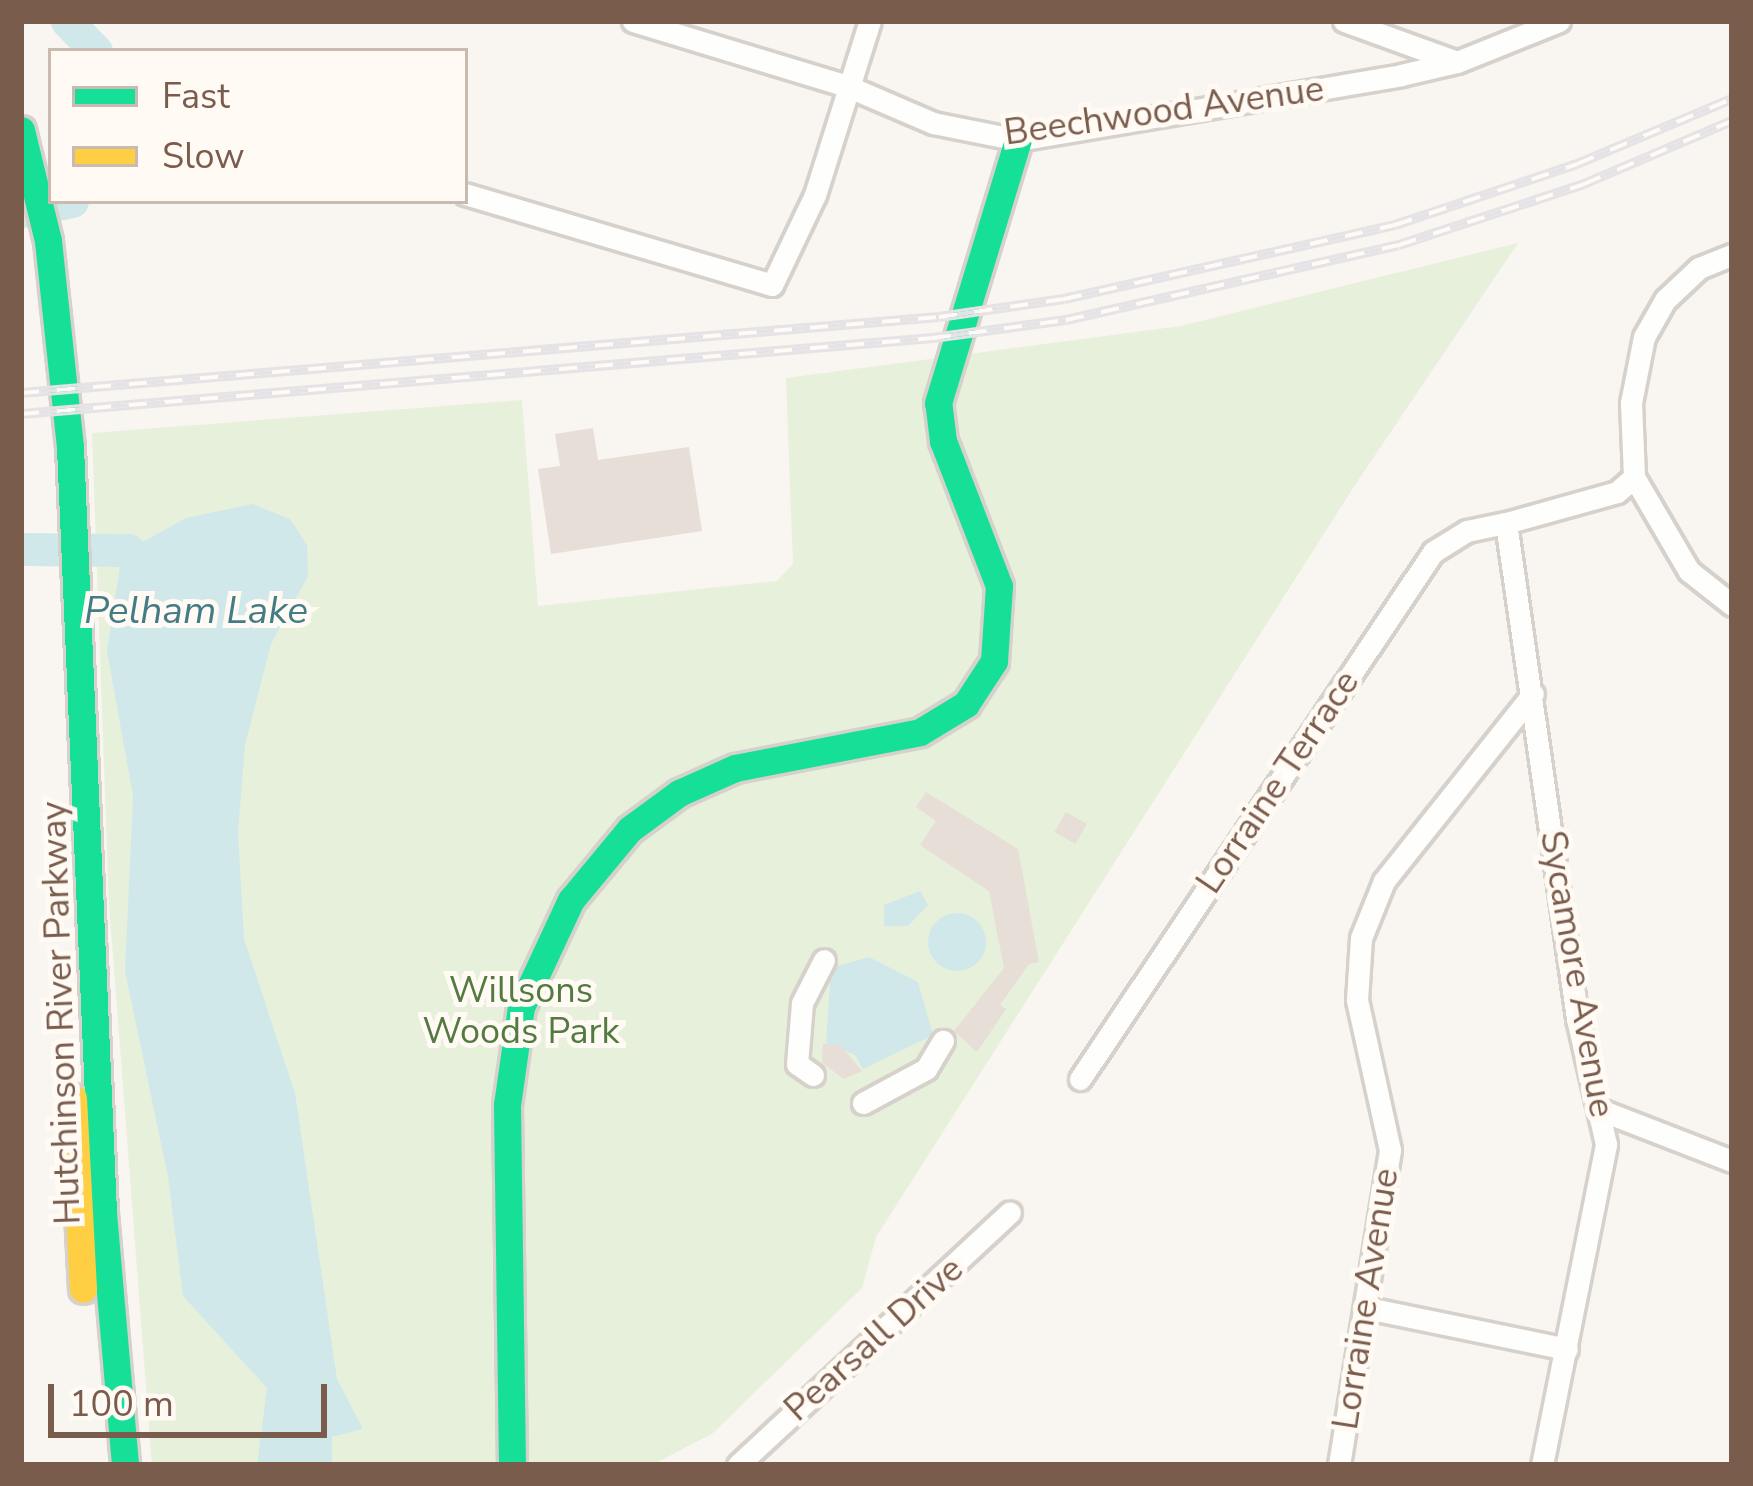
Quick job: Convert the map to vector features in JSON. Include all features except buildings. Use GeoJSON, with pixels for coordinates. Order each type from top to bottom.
{"type":"FeatureCollection","features":[{"type":"Feature","properties":{"kind":"main road","name":"Hutchinson River Parkway"},"geometry":{"type":"LineString","coordinates":[[21,130],[31,162],[31,237],[64,521],[105,1247],[125,1465]]}},
{"type":"Feature","properties":{"kind":"main road"},"geometry":{"type":"LineString","coordinates":[[512,1465],[504,1182],[521,1006],[588,874],[679,793],[735,768],[920,733],[978,689],[997,647],[999,586],[943,441],[942,375],[1018,140]]}},
{"type":"Feature","properties":{"kind":"main road","name":"Hutchinson River Parkway"},"geometry":{"type":"LineString","coordinates":[[68,588],[75,1170],[100,1465]]}},
{"type":"Feature","properties":{"kind":"street","name":"Beechwood Avenue"},"geometry":{"type":"LineString","coordinates":[[634,21],[847,86],[933,123],[1018,140],[1457,62],[1559,21]]}},
{"type":"Feature","properties":{"kind":"street"},"geometry":{"type":"LineString","coordinates":[[468,195],[772,285],[815,195],[870,21]]}},
{"type":"Feature","properties":{"kind":"street"},"geometry":{"type":"LineString","coordinates":[[1344,21],[1457,62]]}},
{"type":"Feature","properties":{"kind":"street"},"geometry":{"type":"LineString","coordinates":[[1732,255],[1699,268],[1665,300],[1644,337],[1630,404],[1634,477],[1689,571],[1732,605]]}},
{"type":"Feature","properties":{"kind":"street"},"geometry":{"type":"LineString","coordinates":[[1533,694],[1506,524],[1617,492],[1634,477]]}},
{"type":"Feature","properties":{"kind":"street","name":"Lorraine Terrace"},"geometry":{"type":"LineString","coordinates":[[1080,1078],[1433,552],[1467,531],[1506,524]]}},
{"type":"Feature","properties":{"kind":"street","name":"Sycamore Avenue"},"geometry":{"type":"LineString","coordinates":[[1533,694],[1577,1018],[1603,1111],[1606,1144],[1542,1465]]}},
{"type":"Feature","properties":{"kind":"street","name":"Lorraine Avenue"},"geometry":{"type":"LineString","coordinates":[[1340,1465],[1390,1150],[1357,1000],[1361,938],[1384,881],[1533,694]]}},
{"type":"Feature","properties":{"kind":"street"},"geometry":{"type":"LineString","coordinates":[[813,1075],[797,1064],[802,1003],[824,960]]}},
{"type":"Feature","properties":{"kind":"street"},"geometry":{"type":"LineString","coordinates":[[862,1103],[926,1069],[943,1041]]}},
{"type":"Feature","properties":{"kind":"street"},"geometry":{"type":"LineString","coordinates":[[1603,1111],[1732,1161]]}},
{"type":"Feature","properties":{"kind":"street","name":"Pearsall Drive"},"geometry":{"type":"LineString","coordinates":[[738,1465],[1010,1212]]}},
{"type":"Feature","properties":{"kind":"street"},"geometry":{"type":"LineString","coordinates":[[1367,1309],[1567,1349]]}},
{"type":"Feature","properties":{"kind":"green space","name":"Willsons Woods Park"},"geometry":{"type":"Polygon","coordinates":[[[1518,243],[1355,485],[876,1237],[862,1288],[713,1433],[652,1465],[152,1465],[109,903],[92,433],[522,400],[538,606],[777,581],[793,564],[786,378],[1181,326],[1518,243]]]}},
{"type":"Feature","properties":{"kind":"water","name":"Pelham Lake"},"geometry":{"type":"Polygon","coordinates":[[[252,504],[290,519],[307,545],[308,576],[271,644],[245,745],[238,832],[244,939],[295,1093],[337,1379],[363,1429],[332,1437],[332,1465],[257,1465],[267,1388],[183,1296],[168,1177],[125,971],[133,796],[107,651],[120,566],[128,550],[186,518],[252,504]]]}},
{"type":"Feature","properties":{"kind":"water"},"geometry":{"type":"Polygon","coordinates":[[[920,891],[928,905],[908,926],[884,926],[884,905],[920,891]]]}},
{"type":"Feature","properties":{"kind":"water"},"geometry":{"type":"Polygon","coordinates":[[[957,913],[978,921],[986,942],[978,963],[957,971],[936,963],[928,942],[936,921],[957,913]]]}},
{"type":"Feature","properties":{"kind":"water"},"geometry":{"type":"Polygon","coordinates":[[[869,957],[918,982],[933,1035],[863,1069],[855,1055],[826,1043],[831,968],[869,957]]]}},
{"type":"Feature","properties":{"kind":"waterway"},"geometry":{"type":"LineString","coordinates":[[67,21],[93,48]]}},
{"type":"Feature","properties":{"kind":"waterway"},"geometry":{"type":"LineString","coordinates":[[21,211],[57,204]]}},
{"type":"Feature","properties":{"kind":"waterway"},"geometry":{"type":"LineString","coordinates":[[21,549],[128,550]]}},
{"type":"Feature","properties":{"kind":"railway"},"geometry":{"type":"LineString","coordinates":[[21,393],[939,317],[1064,299],[1395,225],[1577,164],[1732,99]]}},
{"type":"Feature","properties":{"kind":"railway"},"geometry":{"type":"LineString","coordinates":[[21,414],[933,338],[1066,320],[1399,245],[1584,184],[1732,121]]}},
{"type":"Feature","properties":{"kind":"traffic: fast"},"geometry":{"type":"LineString","coordinates":[[21,130],[48,241],[70,447],[103,1213],[125,1465]]}},
{"type":"Feature","properties":{"kind":"traffic: fast"},"geometry":{"type":"LineString","coordinates":[[512,1465],[507,1105],[521,1007],[571,900],[630,829],[679,793],[735,768],[920,732],[966,704],[994,661],[999,586],[943,441],[938,403],[1018,140]]}},
{"type":"Feature","properties":{"kind":"traffic: slow"},"geometry":{"type":"LineString","coordinates":[[73,1098],[83,1289]]}}]}
